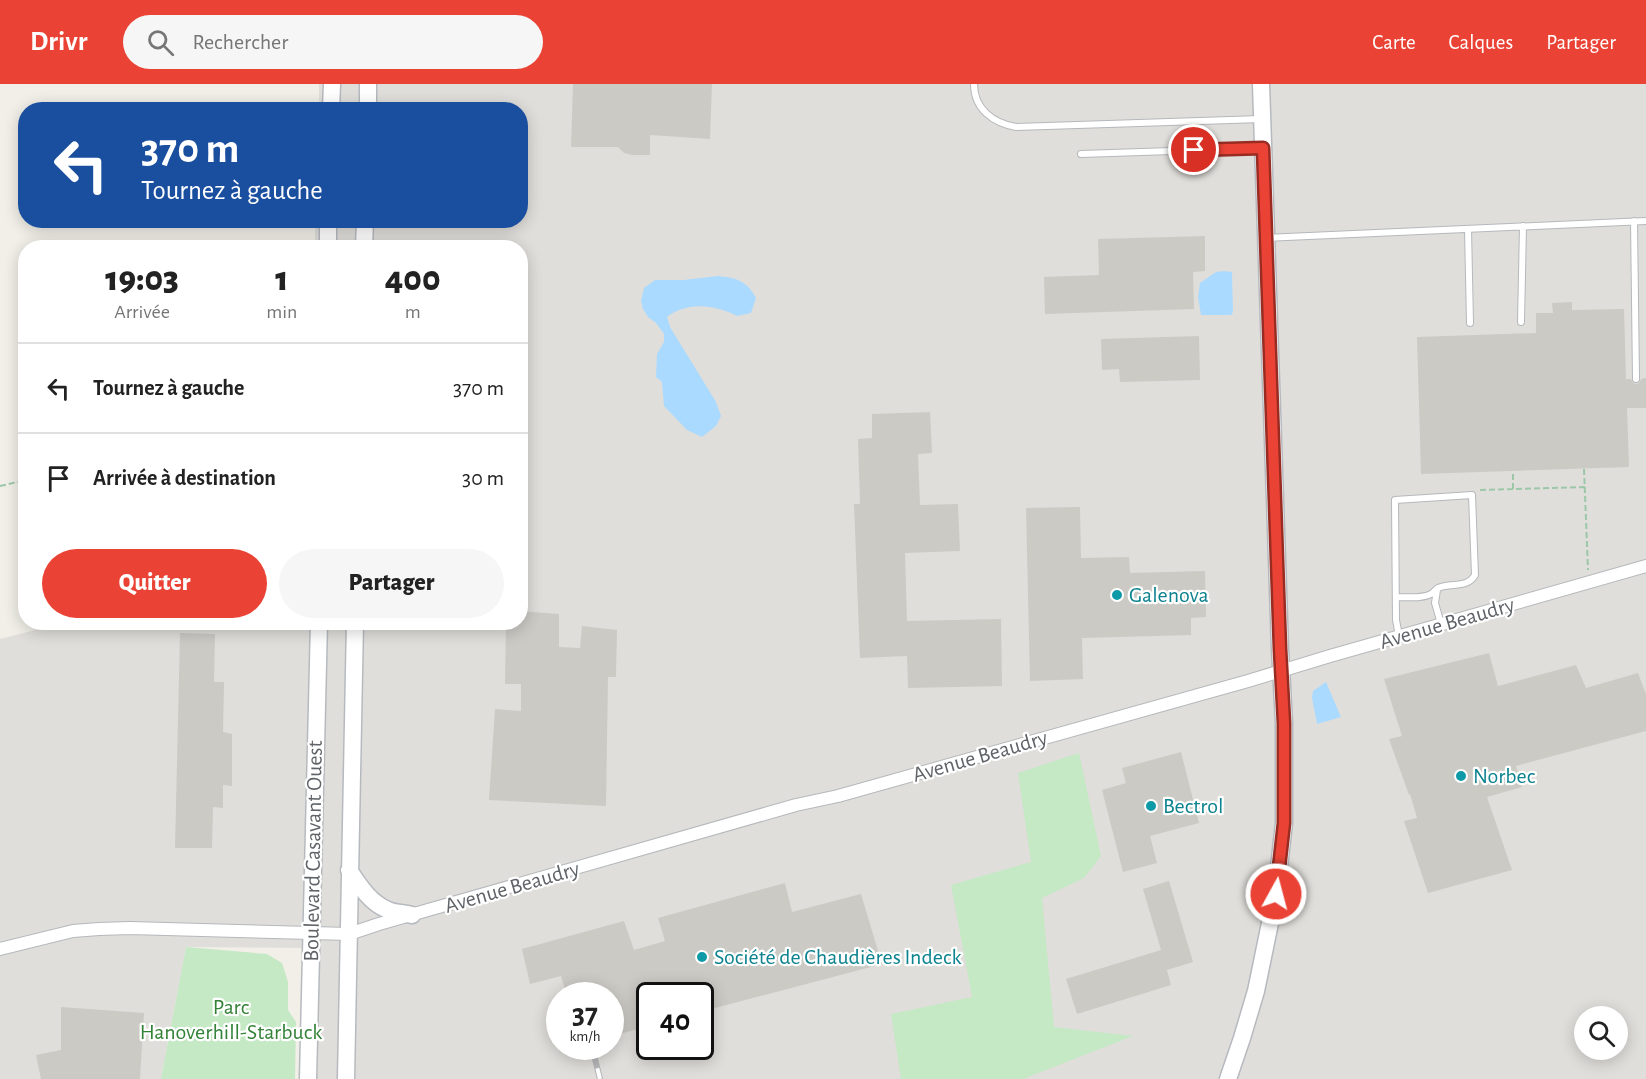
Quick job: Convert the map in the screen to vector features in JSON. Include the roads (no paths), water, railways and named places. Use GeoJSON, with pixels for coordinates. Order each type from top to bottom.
{"type":"FeatureCollection","features":[{"type":"Feature","properties":{"kind":"main road"},"geometry":{"type":"LineString","coordinates":[[331,102],[332,84]]}},
{"type":"Feature","properties":{"kind":"main road"},"geometry":{"type":"LineString","coordinates":[[368,84],[368,102]]}},
{"type":"Feature","properties":{"kind":"main road"},"geometry":{"type":"LineString","coordinates":[[1228,1079],[1256,991],[1276,894],[1284,823],[1284,723],[1261,84]]}},
{"type":"Feature","properties":{"kind":"main road","name":"Boulevard Casavant Ouest"},"geometry":{"type":"LineString","coordinates":[[308,1079],[319,630]]}},
{"type":"Feature","properties":{"kind":"main road","name":"Boulevard Casavant Ouest"},"geometry":{"type":"LineString","coordinates":[[346,1079],[355,630]]}},
{"type":"Feature","properties":{"kind":"main road"},"geometry":{"type":"LineString","coordinates":[[349,870],[364,892],[376,902],[388,910],[412,915]]}},
{"type":"Feature","properties":{"kind":"street","name":"Avenue Beaudry"},"geometry":{"type":"LineString","coordinates":[[0,949],[73,931],[99,929],[350,934],[796,805],[861,790],[1646,566]]}},
{"type":"Feature","properties":{"kind":"lane"},"geometry":{"type":"LineString","coordinates":[[974,84],[974,94],[982,109],[992,119],[1016,127],[1262,119]]}},
{"type":"Feature","properties":{"kind":"lane"},"geometry":{"type":"LineString","coordinates":[[1081,154],[1263,148]]}},
{"type":"Feature","properties":{"kind":"lane"},"geometry":{"type":"LineString","coordinates":[[1634,221],[1636,379]]}},
{"type":"Feature","properties":{"kind":"lane"},"geometry":{"type":"LineString","coordinates":[[1266,238],[1646,221]]}},
{"type":"Feature","properties":{"kind":"lane"},"geometry":{"type":"LineString","coordinates":[[1521,321],[1523,226]]}},
{"type":"Feature","properties":{"kind":"lane"},"geometry":{"type":"LineString","coordinates":[[1468,229],[1470,323]]}},
{"type":"Feature","properties":{"kind":"lane"},"geometry":{"type":"LineString","coordinates":[[1396,597],[1432,594],[1437,588],[1465,583],[1475,575],[1472,495],[1395,500],[1396,620],[1399,636]]}},
{"type":"Feature","properties":{"kind":"lane"},"geometry":{"type":"LineString","coordinates":[[1437,588],[1435,603],[1441,624]]}},
{"type":"Feature","properties":{"kind":"water"},"geometry":{"type":"Polygon","coordinates":[[[1216,272],[1232,272],[1233,312],[1231,315],[1201,315],[1198,297],[1200,283],[1216,272]]]}},
{"type":"Feature","properties":{"kind":"water"},"geometry":{"type":"Polygon","coordinates":[[[718,276],[736,279],[749,288],[756,298],[751,313],[737,316],[720,309],[702,306],[684,309],[667,317],[670,327],[716,402],[721,416],[716,426],[702,437],[687,430],[664,406],[662,382],[656,377],[657,354],[664,342],[664,334],[648,317],[641,301],[644,288],[655,280],[684,280],[718,276]]]}},
{"type":"Feature","properties":{"kind":"water"},"geometry":{"type":"Polygon","coordinates":[[[1326,682],[1341,717],[1317,724],[1312,698],[1313,691],[1326,682]]]}},
{"type":"Feature","properties":{"kind":"railway"},"geometry":{"type":"LineString","coordinates":[[595,1060],[600,1079]]}},
{"type":"Feature","properties":{"kind":"place","name":"Galenova"},"geometry":{"type":"Point","coordinates":[1117,595]}},
{"type":"Feature","properties":{"kind":"place","name":"Norbec"},"geometry":{"type":"Point","coordinates":[1461,776]}},
{"type":"Feature","properties":{"kind":"place","name":"Bectrol"},"geometry":{"type":"Point","coordinates":[1151,806]}},
{"type":"Feature","properties":{"kind":"place","name":"Société de Chaudières Indeck"},"geometry":{"type":"Point","coordinates":[702,957]}},
{"type":"Feature","properties":{"kind":"park label","name":"Parc Hanoverhill-Starbuck"},"geometry":{"type":"Point","coordinates":[231,1020]}}]}
